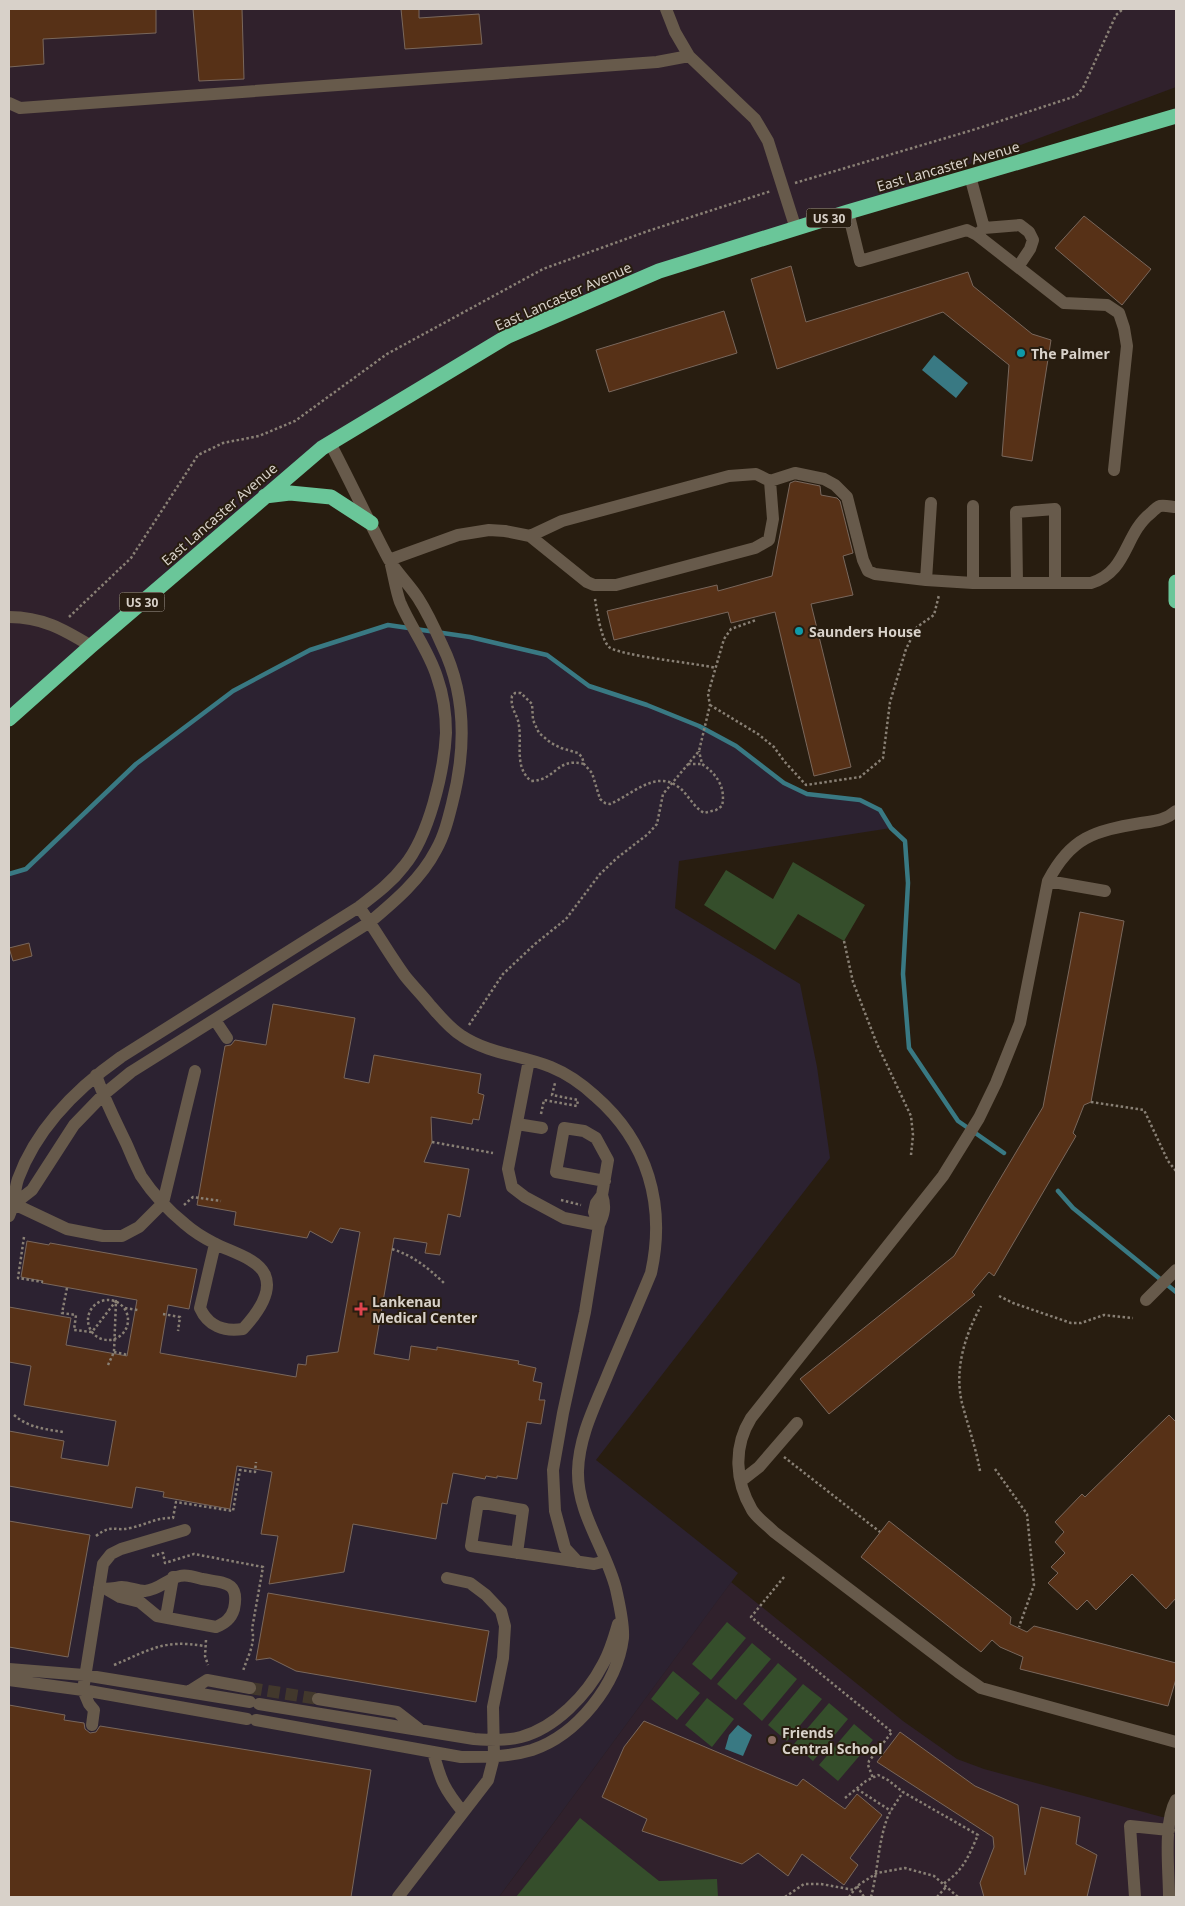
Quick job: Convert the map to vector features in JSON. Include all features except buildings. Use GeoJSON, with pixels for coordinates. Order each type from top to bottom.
{"type":"FeatureCollection","features":[{"type":"Feature","properties":{"kind":"highway","name":"East Lancaster Avenue"},"geometry":{"type":"LineString","coordinates":[[9,719],[265,496],[330,443],[508,336],[659,271],[848,212],[1176,116]]}},
{"type":"Feature","properties":{"kind":"highway"},"geometry":{"type":"LineString","coordinates":[[265,496],[290,493],[331,497],[371,523]]}},
{"type":"Feature","properties":{"kind":"highway"},"geometry":{"type":"LineString","coordinates":[[1176,582],[1176,601]]}},
{"type":"Feature","properties":{"kind":"lane"},"geometry":{"type":"LineString","coordinates":[[666,9],[689,56],[755,119],[768,141],[796,229]]}},
{"type":"Feature","properties":{"kind":"lane"},"geometry":{"type":"LineString","coordinates":[[9,103],[20,108],[657,62],[689,56]]}},
{"type":"Feature","properties":{"kind":"lane"},"geometry":{"type":"LineString","coordinates":[[970,176],[981,232],[1018,267],[1064,303],[1107,305],[1119,312],[1127,346],[1114,470]]}},
{"type":"Feature","properties":{"kind":"lane"},"geometry":{"type":"LineString","coordinates":[[848,212],[860,260],[966,230],[981,232],[1020,224],[1033,240],[1030,249],[1018,267]]}},
{"type":"Feature","properties":{"kind":"lane"},"geometry":{"type":"LineString","coordinates":[[9,1216],[14,1204],[18,1180],[42,1134],[58,1111],[96,1075],[121,1057],[359,907],[388,886],[406,865],[417,846],[427,822],[443,759],[446,732],[443,700],[437,676],[400,601],[389,560],[330,443]]}},
{"type":"Feature","properties":{"kind":"lane"},"geometry":{"type":"LineString","coordinates":[[530,536],[562,521],[729,476],[756,474],[770,481],[795,473],[824,479],[835,485],[847,497],[863,560],[868,571],[875,574],[973,583],[1091,583],[1101,580],[1116,567],[1144,518],[1160,506],[1176,507]]}},
{"type":"Feature","properties":{"kind":"lane"},"geometry":{"type":"LineString","coordinates":[[389,560],[458,535],[497,531],[530,536],[587,582],[594,585],[616,585],[756,548],[769,540],[772,519],[770,481]]}},
{"type":"Feature","properties":{"kind":"lane"},"geometry":{"type":"LineString","coordinates":[[926,580],[931,503]]}},
{"type":"Feature","properties":{"kind":"lane"},"geometry":{"type":"LineString","coordinates":[[973,506],[973,583]]}},
{"type":"Feature","properties":{"kind":"lane"},"geometry":{"type":"LineString","coordinates":[[1017,583],[1016,512],[1055,509],[1055,583]]}},
{"type":"Feature","properties":{"kind":"lane"},"geometry":{"type":"LineString","coordinates":[[14,1204],[32,1190],[74,1125],[103,1095],[131,1072],[370,922],[400,897],[422,872],[436,850],[447,825],[457,785],[463,730],[460,698],[443,646],[418,598],[389,560]]}},
{"type":"Feature","properties":{"kind":"lane"},"geometry":{"type":"LineString","coordinates":[[9,616],[28,617],[63,629],[91,646]]}},
{"type":"Feature","properties":{"kind":"lane"},"geometry":{"type":"LineString","coordinates":[[1176,811],[1171,816],[1161,820],[1114,828],[1085,838],[1062,857],[1048,881],[1020,1023],[996,1083],[979,1118],[942,1176],[751,1418],[738,1445],[738,1466],[741,1481],[752,1511],[774,1532],[973,1683],[981,1688],[1007,1696],[1176,1742]]}},
{"type":"Feature","properties":{"kind":"lane"},"geometry":{"type":"LineString","coordinates":[[1048,881],[1105,891]]}},
{"type":"Feature","properties":{"kind":"lane"},"geometry":{"type":"LineString","coordinates":[[9,1680],[83,1690],[461,1757],[494,1757],[514,1754],[547,1744],[577,1721],[592,1705],[614,1670],[623,1636],[616,1588],[587,1516],[580,1493],[578,1472],[580,1451],[586,1428],[651,1273],[657,1232],[655,1204],[642,1156],[620,1120],[592,1092],[569,1075],[550,1066],[491,1050],[461,1036],[447,1024],[406,976],[359,907]]}},
{"type":"Feature","properties":{"kind":"lane"},"geometry":{"type":"LineString","coordinates":[[215,1020],[227,1038]]}},
{"type":"Feature","properties":{"kind":"lane"},"geometry":{"type":"LineString","coordinates":[[529,1060],[508,1169],[512,1187],[524,1197],[564,1218],[599,1225]]}},
{"type":"Feature","properties":{"kind":"lane"},"geometry":{"type":"LineString","coordinates":[[14,1204],[67,1229],[103,1236],[122,1236],[139,1227],[163,1203],[195,1071]]}},
{"type":"Feature","properties":{"kind":"lane"},"geometry":{"type":"LineString","coordinates":[[96,1075],[103,1095],[141,1176],[163,1203],[186,1225],[215,1244],[261,1268],[268,1286],[257,1310],[243,1329],[229,1329],[210,1323],[204,1317],[200,1308],[215,1244]]}},
{"type":"Feature","properties":{"kind":"lane"},"geometry":{"type":"LineString","coordinates":[[517,1124],[541,1128]]}},
{"type":"Feature","properties":{"kind":"lane"},"geometry":{"type":"LineString","coordinates":[[578,1562],[565,1548],[555,1511],[553,1470],[563,1413],[585,1312],[599,1225],[594,1212],[596,1203],[602,1195],[605,1181],[608,1160],[596,1138],[584,1131],[564,1128],[556,1172],[605,1181]]}},
{"type":"Feature","properties":{"kind":"lane"},"geometry":{"type":"LineString","coordinates":[[1146,1300],[1176,1270]]}},
{"type":"Feature","properties":{"kind":"lane"},"geometry":{"type":"LineString","coordinates":[[741,1481],[759,1467],[797,1423]]}},
{"type":"Feature","properties":{"kind":"lane"},"geometry":{"type":"LineString","coordinates":[[517,1553],[523,1510],[478,1502],[471,1546],[517,1553],[578,1562],[594,1564],[606,1562]]}},
{"type":"Feature","properties":{"kind":"lane"},"geometry":{"type":"LineString","coordinates":[[89,1724],[89,1704],[83,1690],[84,1675],[104,1589],[103,1564],[111,1554],[121,1549],[185,1530]]}},
{"type":"Feature","properties":{"kind":"lane"},"geometry":{"type":"LineString","coordinates":[[182,1575],[226,1583],[233,1589],[237,1597],[232,1616],[216,1627],[157,1616],[140,1602],[120,1597],[104,1589],[123,1587],[144,1591],[162,1586],[173,1578],[182,1575]]}},
{"type":"Feature","properties":{"kind":"lane"},"geometry":{"type":"LineString","coordinates":[[166,1617],[173,1578]]}},
{"type":"Feature","properties":{"kind":"lane"},"geometry":{"type":"LineString","coordinates":[[398,1897],[488,1780],[494,1757],[494,1707],[503,1658],[504,1626],[501,1610],[470,1583],[447,1578]]}},
{"type":"Feature","properties":{"kind":"lane"},"geometry":{"type":"LineString","coordinates":[[9,1669],[84,1675],[474,1739],[493,1740],[520,1737],[538,1730],[556,1719],[569,1707],[585,1691],[603,1665],[609,1652],[620,1614]]}},
{"type":"Feature","properties":{"kind":"lane"},"geometry":{"type":"LineString","coordinates":[[188,1692],[207,1680],[250,1688]]}},
{"type":"Feature","properties":{"kind":"lane"},"geometry":{"type":"LineString","coordinates":[[318,1699],[398,1712],[420,1730]]}},
{"type":"Feature","properties":{"kind":"lane"},"geometry":{"type":"LineString","coordinates":[[433,1752],[440,1778],[447,1793],[463,1812]]}},
{"type":"Feature","properties":{"kind":"lane"},"geometry":{"type":"LineString","coordinates":[[1169,1897],[1168,1830],[1170,1812],[1176,1800]]}},
{"type":"Feature","properties":{"kind":"lane"},"geometry":{"type":"LineString","coordinates":[[1135,1897],[1130,1826],[1168,1830]]}},
{"type":"Feature","properties":{"kind":"path"},"geometry":{"type":"LineString","coordinates":[[710,706],[758,734],[774,747],[806,785],[860,777],[883,758],[890,702],[906,649],[917,628],[934,615],[943,581]]}},
{"type":"Feature","properties":{"kind":"path"},"geometry":{"type":"LineString","coordinates":[[594,585],[603,637],[609,647],[643,656],[716,668]]}},
{"type":"Feature","properties":{"kind":"path"},"geometry":{"type":"LineString","coordinates":[[461,1036],[504,974],[535,944],[566,919],[600,874],[648,834],[657,824],[663,794],[699,751],[710,706],[708,694],[724,639],[731,629],[756,620]]}},
{"type":"Feature","properties":{"kind":"path"},"geometry":{"type":"LineString","coordinates":[[584,764],[567,763],[541,781],[531,781],[524,776],[520,765],[519,724],[511,706],[512,696],[515,693],[521,693],[532,704],[533,720],[539,733],[551,743],[578,753],[592,773],[600,800],[605,803],[610,804],[618,801],[641,787],[659,780],[676,785],[704,813],[716,810],[722,806],[721,784],[708,768],[702,764],[688,764]]}},
{"type":"Feature","properties":{"kind":"path"},"geometry":{"type":"LineString","coordinates":[[699,751],[702,764]]}},
{"type":"Feature","properties":{"kind":"path"},"geometry":{"type":"LineString","coordinates":[[844,941],[856,991],[877,1044],[912,1116],[911,1154]]}},
{"type":"Feature","properties":{"kind":"path"},"geometry":{"type":"LineString","coordinates":[[541,1128],[544,1100],[577,1106],[578,1100],[552,1095],[557,1081]]}},
{"type":"Feature","properties":{"kind":"path"},"geometry":{"type":"LineString","coordinates":[[1091,1102],[1144,1110],[1168,1162],[1176,1170]]}},
{"type":"Feature","properties":{"kind":"path"},"geometry":{"type":"LineString","coordinates":[[432,1142],[493,1153]]}},
{"type":"Feature","properties":{"kind":"path"},"geometry":{"type":"LineString","coordinates":[[184,1205],[193,1197],[221,1201]]}},
{"type":"Feature","properties":{"kind":"path"},"geometry":{"type":"LineString","coordinates":[[24,1237],[18,1278],[43,1282]]}},
{"type":"Feature","properties":{"kind":"path"},"geometry":{"type":"LineString","coordinates":[[392,1249],[406,1253],[423,1264],[444,1283]]}},
{"type":"Feature","properties":{"kind":"path"},"geometry":{"type":"LineString","coordinates":[[66,1288],[62,1313],[76,1315],[74,1330],[92,1332]]}},
{"type":"Feature","properties":{"kind":"path"},"geometry":{"type":"LineString","coordinates":[[999,1296],[1013,1303],[1071,1323],[1080,1323],[1104,1316],[1133,1318]]}},
{"type":"Feature","properties":{"kind":"path"},"geometry":{"type":"LineString","coordinates":[[125,1308],[129,1321],[123,1334],[114,1340],[100,1339],[92,1332],[88,1319],[94,1306],[99,1302],[106,1300],[116,1302],[125,1308],[138,1310]]}},
{"type":"Feature","properties":{"kind":"path"},"geometry":{"type":"LineString","coordinates":[[92,1332],[116,1302]]}},
{"type":"Feature","properties":{"kind":"path"},"geometry":{"type":"LineString","coordinates":[[108,1365],[114,1352],[116,1302]]}},
{"type":"Feature","properties":{"kind":"path"},"geometry":{"type":"LineString","coordinates":[[980,1471],[962,1401],[960,1376],[962,1353],[969,1329],[981,1306]]}},
{"type":"Feature","properties":{"kind":"path"},"geometry":{"type":"LineString","coordinates":[[163,1314],[180,1317],[178,1331]]}},
{"type":"Feature","properties":{"kind":"path"},"geometry":{"type":"LineString","coordinates":[[114,1352],[128,1355]]}},
{"type":"Feature","properties":{"kind":"path"},"geometry":{"type":"LineString","coordinates":[[14,1415],[22,1422],[35,1428],[63,1432]]}},
{"type":"Feature","properties":{"kind":"path"},"geometry":{"type":"LineString","coordinates":[[774,1449],[880,1532]]}},
{"type":"Feature","properties":{"kind":"path"},"geometry":{"type":"LineString","coordinates":[[96,1536],[111,1528],[128,1529],[162,1517],[173,1518],[176,1502],[233,1511],[240,1470],[254,1472],[256,1462]]}},
{"type":"Feature","properties":{"kind":"path"},"geometry":{"type":"LineString","coordinates":[[994,1469],[1027,1514],[1034,1585],[1019,1627]]}},
{"type":"Feature","properties":{"kind":"path"},"geometry":{"type":"LineString","coordinates":[[164,1553],[165,1563]]}},
{"type":"Feature","properties":{"kind":"path"},"geometry":{"type":"LineString","coordinates":[[784,1577],[751,1617],[892,1732],[869,1761],[868,1765],[873,1778]]}},
{"type":"Feature","properties":{"kind":"path"},"geometry":{"type":"LineString","coordinates":[[208,1665],[204,1646],[209,1625]]}},
{"type":"Feature","properties":{"kind":"path"},"geometry":{"type":"LineString","coordinates":[[114,1665],[154,1647],[170,1643],[188,1643],[204,1646]]}},
{"type":"Feature","properties":{"kind":"path"},"geometry":{"type":"LineString","coordinates":[[845,1798],[878,1776],[888,1780],[903,1792],[978,1835],[956,1875],[937,1897]]}},
{"type":"Feature","properties":{"kind":"path"},"geometry":{"type":"LineString","coordinates":[[857,1789],[891,1811]]}},
{"type":"Feature","properties":{"kind":"path"},"geometry":{"type":"LineString","coordinates":[[871,1897],[877,1873],[880,1847],[891,1811],[903,1792]]}},
{"type":"Feature","properties":{"kind":"path"},"geometry":{"type":"LineString","coordinates":[[850,1897],[856,1888],[877,1873],[905,1868],[934,1876],[958,1897]]}},
{"type":"Feature","properties":{"kind":"path"},"geometry":{"type":"LineString","coordinates":[[785,1897],[804,1884],[856,1888],[864,1897]]}},
{"type":"Feature","properties":{"kind":"shaded area"},"geometry":{"type":"Polygon","coordinates":[[[9,9],[1176,9],[1176,87],[809,224],[659,271],[508,336],[338,438],[9,719],[9,9]]]}},
{"type":"Feature","properties":{"kind":"shaded area","name":"Lankenau Medical Center"},"geometry":{"type":"Polygon","coordinates":[[[388,625],[434,630],[547,655],[589,686],[647,705],[699,726],[736,746],[784,783],[806,794],[860,800],[880,810],[891,828],[679,861],[675,908],[800,984],[817,1067],[830,1158],[596,1460],[738,1573],[499,1897],[9,1897],[9,874],[26,869],[136,764],[233,691],[310,650],[388,625]]]}},
{"type":"Feature","properties":{"kind":"shaded area","name":"Friends Central School"},"geometry":{"type":"Polygon","coordinates":[[[731,1582],[903,1721],[957,1759],[984,1769],[1162,1817],[1176,1818],[1176,1897],[499,1897],[731,1582]]]}},
{"type":"Feature","properties":{"kind":"green space"},"geometry":{"type":"Polygon","coordinates":[[[793,862],[865,905],[844,941],[798,914],[775,950],[704,905],[726,870],[773,899],[793,862]]]}},
{"type":"Feature","properties":{"kind":"green space"},"geometry":{"type":"Polygon","coordinates":[[[727,1622],[746,1638],[711,1680],[692,1664],[727,1622]]]}},
{"type":"Feature","properties":{"kind":"green space"},"geometry":{"type":"Polygon","coordinates":[[[752,1643],[771,1659],[736,1700],[717,1684],[752,1643]]]}},
{"type":"Feature","properties":{"kind":"green space"},"geometry":{"type":"Polygon","coordinates":[[[778,1663],[797,1679],[762,1721],[743,1704],[778,1663]]]}},
{"type":"Feature","properties":{"kind":"green space"},"geometry":{"type":"Polygon","coordinates":[[[673,1671],[700,1693],[677,1720],[651,1699],[673,1671]]]}},
{"type":"Feature","properties":{"kind":"green space"},"geometry":{"type":"Polygon","coordinates":[[[803,1684],[822,1699],[787,1741],[768,1725],[803,1684]]]}},
{"type":"Feature","properties":{"kind":"green space"},"geometry":{"type":"Polygon","coordinates":[[[707,1698],[734,1719],[712,1747],[685,1725],[707,1698]]]}},
{"type":"Feature","properties":{"kind":"green space"},"geometry":{"type":"Polygon","coordinates":[[[829,1703],[848,1719],[813,1761],[794,1744],[829,1703]]]}},
{"type":"Feature","properties":{"kind":"green space"},"geometry":{"type":"Polygon","coordinates":[[[854,1724],[873,1740],[838,1781],[819,1765],[854,1724]]]}},
{"type":"Feature","properties":{"kind":"green space"},"geometry":{"type":"Polygon","coordinates":[[[580,1818],[659,1881],[717,1879],[718,1897],[516,1897],[580,1818]]]}},
{"type":"Feature","properties":{"kind":"water"},"geometry":{"type":"Polygon","coordinates":[[[934,355],[968,383],[956,398],[922,370],[934,355]]]}},
{"type":"Feature","properties":{"kind":"water"},"geometry":{"type":"Polygon","coordinates":[[[738,1725],[752,1735],[743,1756],[725,1749],[729,1735],[738,1725]]]}},
{"type":"Feature","properties":{"kind":"waterway"},"geometry":{"type":"LineString","coordinates":[[9,874],[26,869],[136,764],[233,691],[310,650],[388,625],[470,637],[547,655],[589,686],[647,705],[699,726],[736,746],[784,783],[807,794],[860,800],[880,810],[891,828],[905,841],[908,883],[903,974],[909,1048],[958,1121],[1004,1153]]}},
{"type":"Feature","properties":{"kind":"waterway"},"geometry":{"type":"LineString","coordinates":[[1058,1191],[1073,1208],[1176,1292]]}},
{"type":"Feature","properties":{"kind":"tunnel"},"geometry":{"type":"LineString","coordinates":[[250,1688],[318,1699]]}},
{"type":"Feature","properties":{"kind":"place","name":"The Palmer"},"geometry":{"type":"Point","coordinates":[1021,353]}},
{"type":"Feature","properties":{"kind":"place","name":"Saunders House"},"geometry":{"type":"Point","coordinates":[799,631]}},
{"type":"Feature","properties":{"kind":"place","name":"Lankenau Medical Center"},"geometry":{"type":"Point","coordinates":[361,1309]}},
{"type":"Feature","properties":{"kind":"place","name":"Friends Central School"},"geometry":{"type":"Point","coordinates":[772,1740]}}]}
